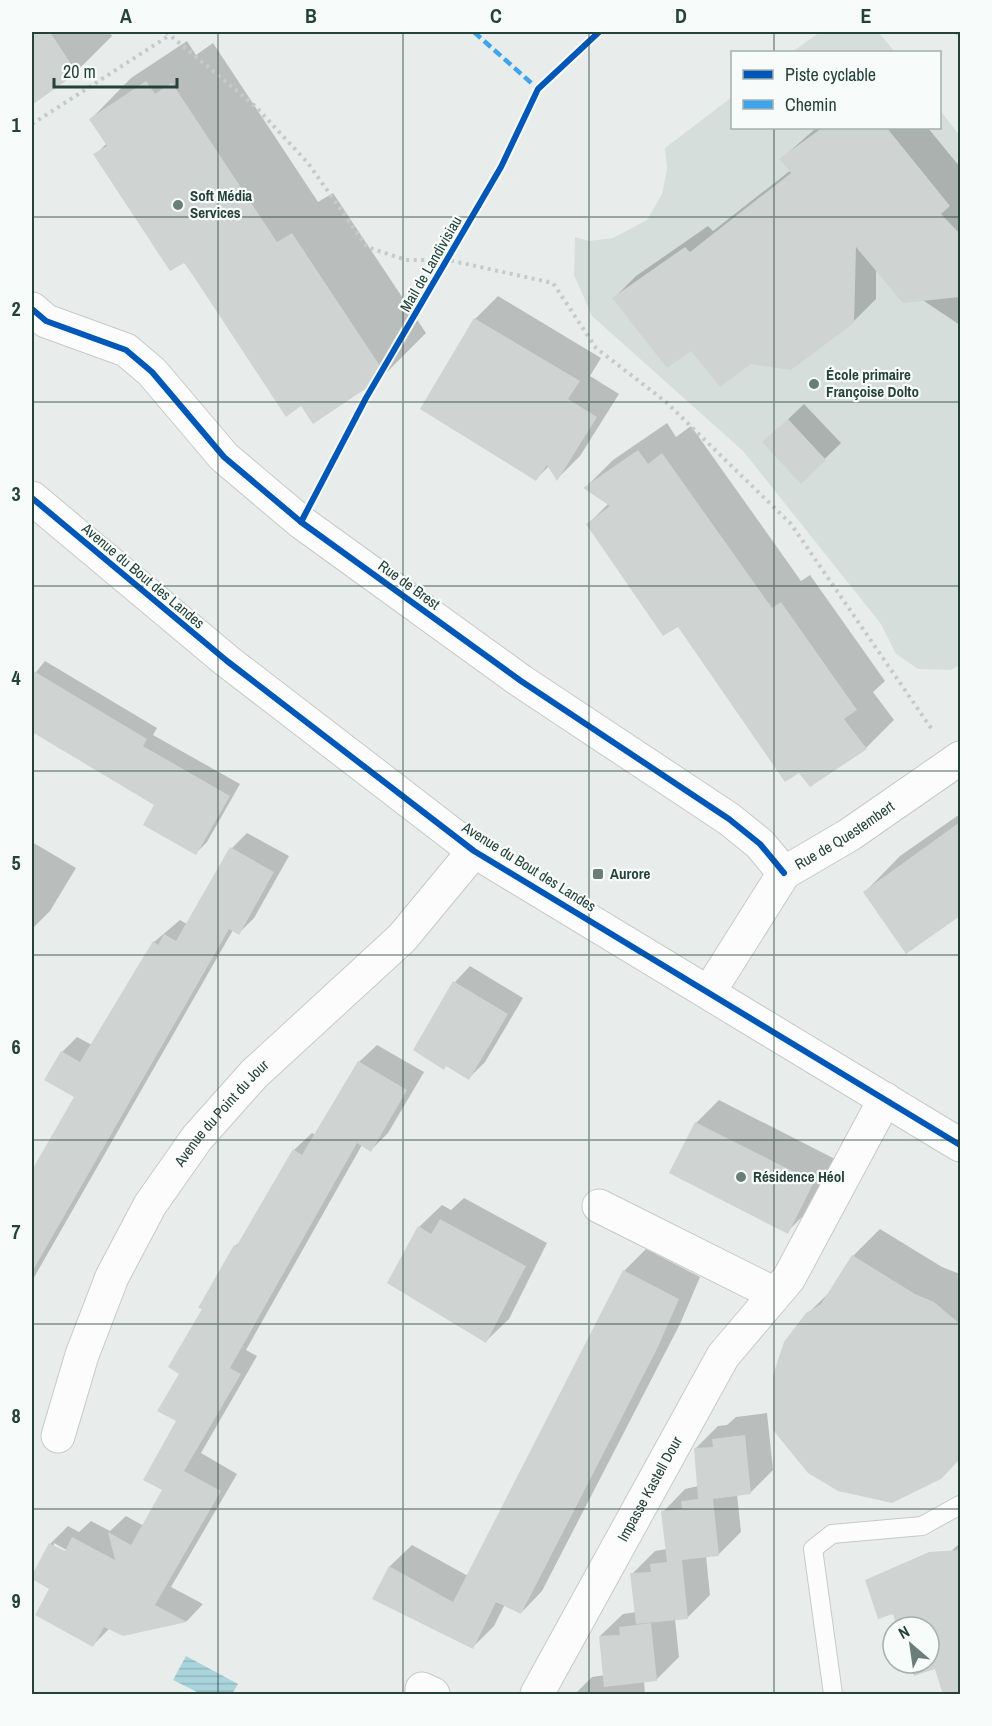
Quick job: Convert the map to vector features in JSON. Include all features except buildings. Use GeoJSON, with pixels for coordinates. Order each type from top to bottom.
{"type":"FeatureCollection","features":[{"type":"Feature","properties":{"kind":"street","name":"Rue de Brest"},"geometry":{"type":"LineString","coordinates":[[32,309],[46,321],[126,350],[152,372],[224,457],[301,522],[521,681],[729,819],[760,844],[784,873]]}},
{"type":"Feature","properties":{"kind":"street","name":"Avenue du Bout des Landes"},"geometry":{"type":"LineString","coordinates":[[32,498],[227,661],[474,851],[960,1144]]}},
{"type":"Feature","properties":{"kind":"street","name":"Rue de Questembert"},"geometry":{"type":"LineString","coordinates":[[709,992],[784,873],[849,835],[957,760]]}},
{"type":"Feature","properties":{"kind":"street","name":"Avenue du Point du Jour"},"geometry":{"type":"LineString","coordinates":[[58,1436],[82,1355],[112,1278],[150,1205],[197,1138],[254,1074],[402,938],[474,851]]}},
{"type":"Feature","properties":{"kind":"street","name":"Impasse Kastell Dour"},"geometry":{"type":"LineString","coordinates":[[537,1695],[723,1356],[789,1278],[885,1099]]}},
{"type":"Feature","properties":{"kind":"street"},"geometry":{"type":"LineString","coordinates":[[599,1206],[776,1294]]}},
{"type":"Feature","properties":{"kind":"lane"},"geometry":{"type":"LineString","coordinates":[[833,1695],[813,1549],[832,1534],[922,1526],[960,1504]]}},
{"type":"Feature","properties":{"kind":"path"},"geometry":{"type":"LineString","coordinates":[[956,32],[960,37]]}},
{"type":"Feature","properties":{"kind":"path"},"geometry":{"type":"LineString","coordinates":[[32,124],[168,33],[255,106],[301,154],[367,247],[406,261],[448,260],[553,283],[596,348],[666,402],[791,524],[957,760]]}},
{"type":"Feature","properties":{"kind":"shaded area"},"geometry":{"type":"Polygon","coordinates":[[[820,32],[878,32],[894,51],[793,51],[820,32]]]}},
{"type":"Feature","properties":{"kind":"shaded area","name":"École primaire Françoise Dolto"},"geometry":{"type":"Polygon","coordinates":[[[731,98],[731,129],[941,129],[941,111],[960,136],[960,665],[951,670],[918,669],[896,654],[881,624],[743,451],[592,316],[574,275],[575,237],[589,241],[613,238],[647,220],[662,194],[667,169],[665,148],[731,98]]]}},
{"type":"Feature","properties":{"kind":"water"},"geometry":{"type":"Polygon","coordinates":[[[186,1656],[238,1684],[232,1694],[201,1694],[173,1680],[186,1656]]]}},
{"type":"Feature","properties":{"kind":"marked path"},"geometry":{"type":"LineString","coordinates":[[474,32],[538,89]]}},
{"type":"Feature","properties":{"kind":"cycle path","name":"Mail de Landivisiau"},"geometry":{"type":"LineString","coordinates":[[301,522],[366,398],[501,167],[538,89],[599,32]]}},
{"type":"Feature","properties":{"kind":"cycle path"},"geometry":{"type":"LineString","coordinates":[[32,309],[46,321],[126,350],[152,372],[224,457],[301,522],[521,681],[729,819],[760,844],[784,873]]}},
{"type":"Feature","properties":{"kind":"cycle path"},"geometry":{"type":"LineString","coordinates":[[32,498],[227,661],[474,851],[960,1145]]}},
{"type":"Feature","properties":{"kind":"place","name":"Soft Média Services"},"geometry":{"type":"Point","coordinates":[178,205]}},
{"type":"Feature","properties":{"kind":"place","name":"École primaire Françoise Dolto"},"geometry":{"type":"Point","coordinates":[814,384]}},
{"type":"Feature","properties":{"kind":"place","name":"Aurore"},"geometry":{"type":"Point","coordinates":[598,874]}},
{"type":"Feature","properties":{"kind":"place","name":"Résidence Héol"},"geometry":{"type":"Point","coordinates":[741,1177]}}]}
